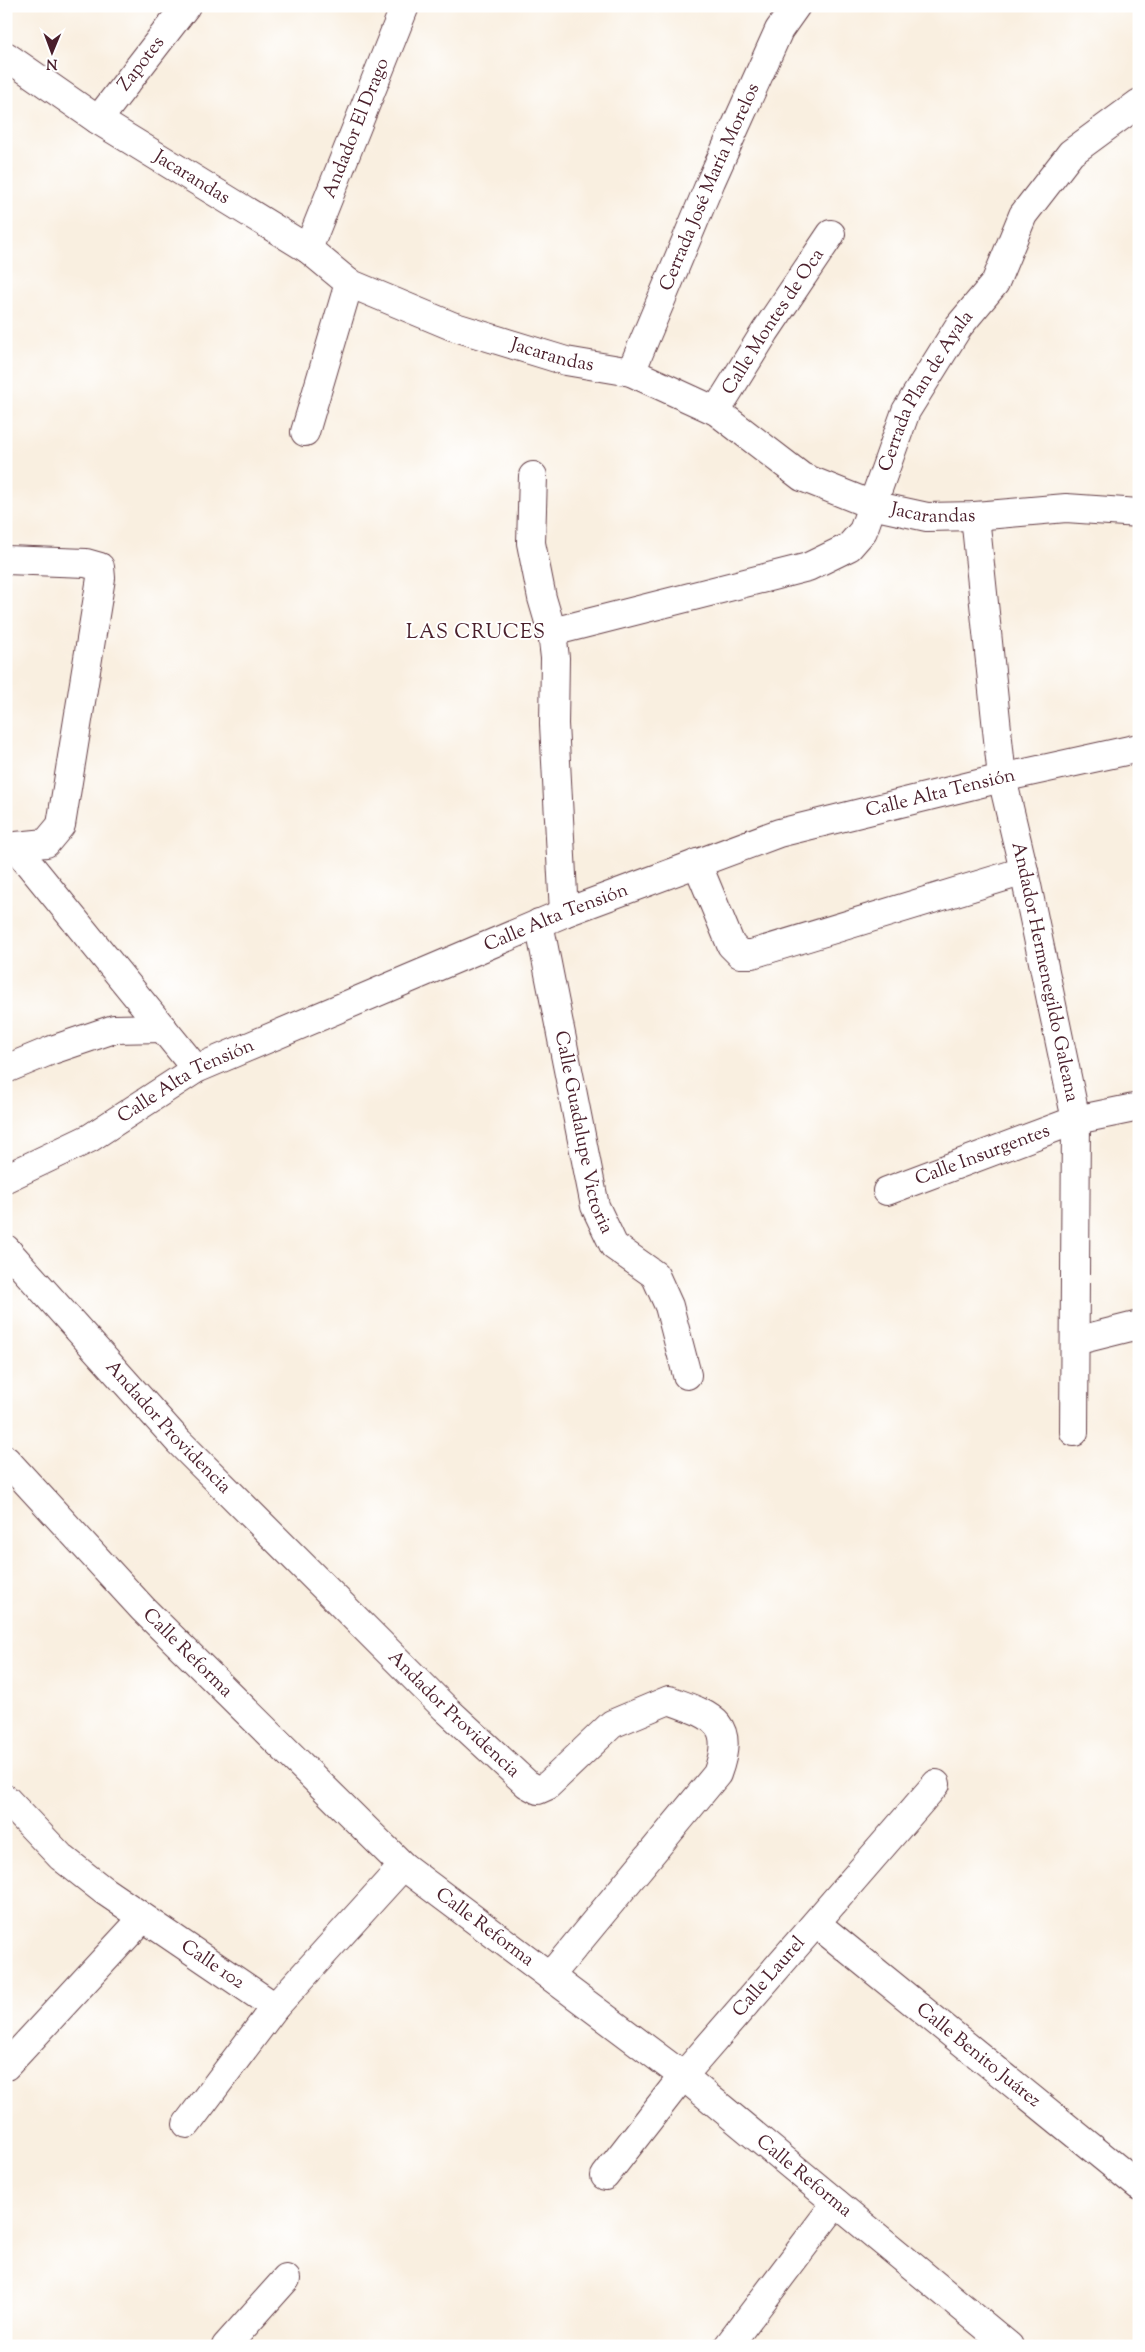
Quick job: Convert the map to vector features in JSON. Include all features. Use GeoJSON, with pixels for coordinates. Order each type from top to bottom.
{"type":"FeatureCollection","features":[{"type":"Feature","properties":{"kind":"street","name":"Zapotes"},"geometry":{"type":"LineString","coordinates":[[98,120],[186,6]]}},
{"type":"Feature","properties":{"kind":"street","name":"Andador El Drago"},"geometry":{"type":"LineString","coordinates":[[308,249],[405,6]]}},
{"type":"Feature","properties":{"kind":"street","name":"Cerrada José María Morelos"},"geometry":{"type":"LineString","coordinates":[[631,372],[710,181],[779,30],[796,6]]}},
{"type":"Feature","properties":{"kind":"street","name":"Jacarandas"},"geometry":{"type":"LineString","coordinates":[[6,56],[98,120],[308,249],[349,283],[452,326],[566,361],[631,372],[716,411],[802,477],[872,505],[926,517],[975,516],[1066,508],[1139,513]]}},
{"type":"Feature","properties":{"kind":"street","name":"Cerrada Plan de Ayala"},"geometry":{"type":"LineString","coordinates":[[552,632],[808,566],[849,547],[863,531],[906,411],[960,326],[996,283],[1023,214],[1071,153],[1139,103]]}},
{"type":"Feature","properties":{"kind":"street","name":"Calle Montes de Oca"},"geometry":{"type":"LineString","coordinates":[[716,411],[765,332],[831,234]]}},
{"type":"Feature","properties":{"kind":"street"},"geometry":{"type":"LineString","coordinates":[[305,432],[349,283]]}},
{"type":"Feature","properties":{"kind":"street"},"geometry":{"type":"LineString","coordinates":[[533,476],[531,543],[542,598],[552,632],[555,658],[554,724],[564,913]]}},
{"type":"Feature","properties":{"kind":"street","name":"Andador Hermenegildo Galeana"},"geometry":{"type":"LineString","coordinates":[[975,516],[1002,778],[1024,871],[1076,1120],[1074,1432]]}},
{"type":"Feature","properties":{"kind":"street"},"geometry":{"type":"LineString","coordinates":[[6,560],[86,563],[100,566],[101,578],[61,825],[46,843],[11,847]]}},
{"type":"Feature","properties":{"kind":"street","name":"Calle Alta Tensión"},"geometry":{"type":"LineString","coordinates":[[6,1178],[90,1138],[196,1069],[564,913],[779,832],[1002,778],[1139,748]]}},
{"type":"Feature","properties":{"kind":"street"},"geometry":{"type":"LineString","coordinates":[[11,847],[196,1069]]}},
{"type":"Feature","properties":{"kind":"street"},"geometry":{"type":"LineString","coordinates":[[697,863],[731,945],[740,954],[752,954],[1024,871]]}},
{"type":"Feature","properties":{"kind":"street","name":"Calle Guadalupe Victoria"},"geometry":{"type":"LineString","coordinates":[[539,923],[595,1206],[614,1246],[655,1275],[669,1306],[687,1375]]}},
{"type":"Feature","properties":{"kind":"street"},"geometry":{"type":"LineString","coordinates":[[6,1069],[52,1050],[114,1029],[163,1028]]}},
{"type":"Feature","properties":{"kind":"street","name":"Calle Insurgentes"},"geometry":{"type":"LineString","coordinates":[[887,1191],[1076,1120],[1139,1107]]}},
{"type":"Feature","properties":{"kind":"street","name":"Andador Providencia"},"geometry":{"type":"LineString","coordinates":[[6,1249],[179,1442],[445,1708],[527,1784],[538,1790],[546,1786],[612,1724],[669,1700],[705,1713],[718,1724],[725,1739],[723,1758],[717,1774],[550,1976]]}},
{"type":"Feature","properties":{"kind":"street"},"geometry":{"type":"LineString","coordinates":[[1075,1340],[1139,1325]]}},
{"type":"Feature","properties":{"kind":"street","name":"Calle Reforma"},"geometry":{"type":"LineString","coordinates":[[6,1460],[144,1609],[403,1866],[683,2076],[836,2203],[996,2342]]}},
{"type":"Feature","properties":{"kind":"street","name":"Calle Laurel"},"geometry":{"type":"LineString","coordinates":[[605,2176],[683,2076],[817,1924],[936,1784]]}},
{"type":"Feature","properties":{"kind":"street","name":"Calle 102"},"geometry":{"type":"LineString","coordinates":[[6,1799],[61,1857],[103,1890],[275,2007]]}},
{"type":"Feature","properties":{"kind":"street"},"geometry":{"type":"LineString","coordinates":[[187,2124],[275,2007],[403,1866]]}},
{"type":"Feature","properties":{"kind":"street"},"geometry":{"type":"LineString","coordinates":[[6,2066],[143,1918]]}},
{"type":"Feature","properties":{"kind":"street","name":"Calle Benito Juárez"},"geometry":{"type":"LineString","coordinates":[[817,1924],[1139,2186]]}},
{"type":"Feature","properties":{"kind":"street"},"geometry":{"type":"LineString","coordinates":[[728,2346],[836,2203]]}},
{"type":"Feature","properties":{"kind":"street"},"geometry":{"type":"LineString","coordinates":[[226,2346],[286,2279]]}},
{"type":"Feature","properties":{"kind":"district","name":"LAS CRUCES"},"geometry":{"type":"Point","coordinates":[476,633]}}]}
